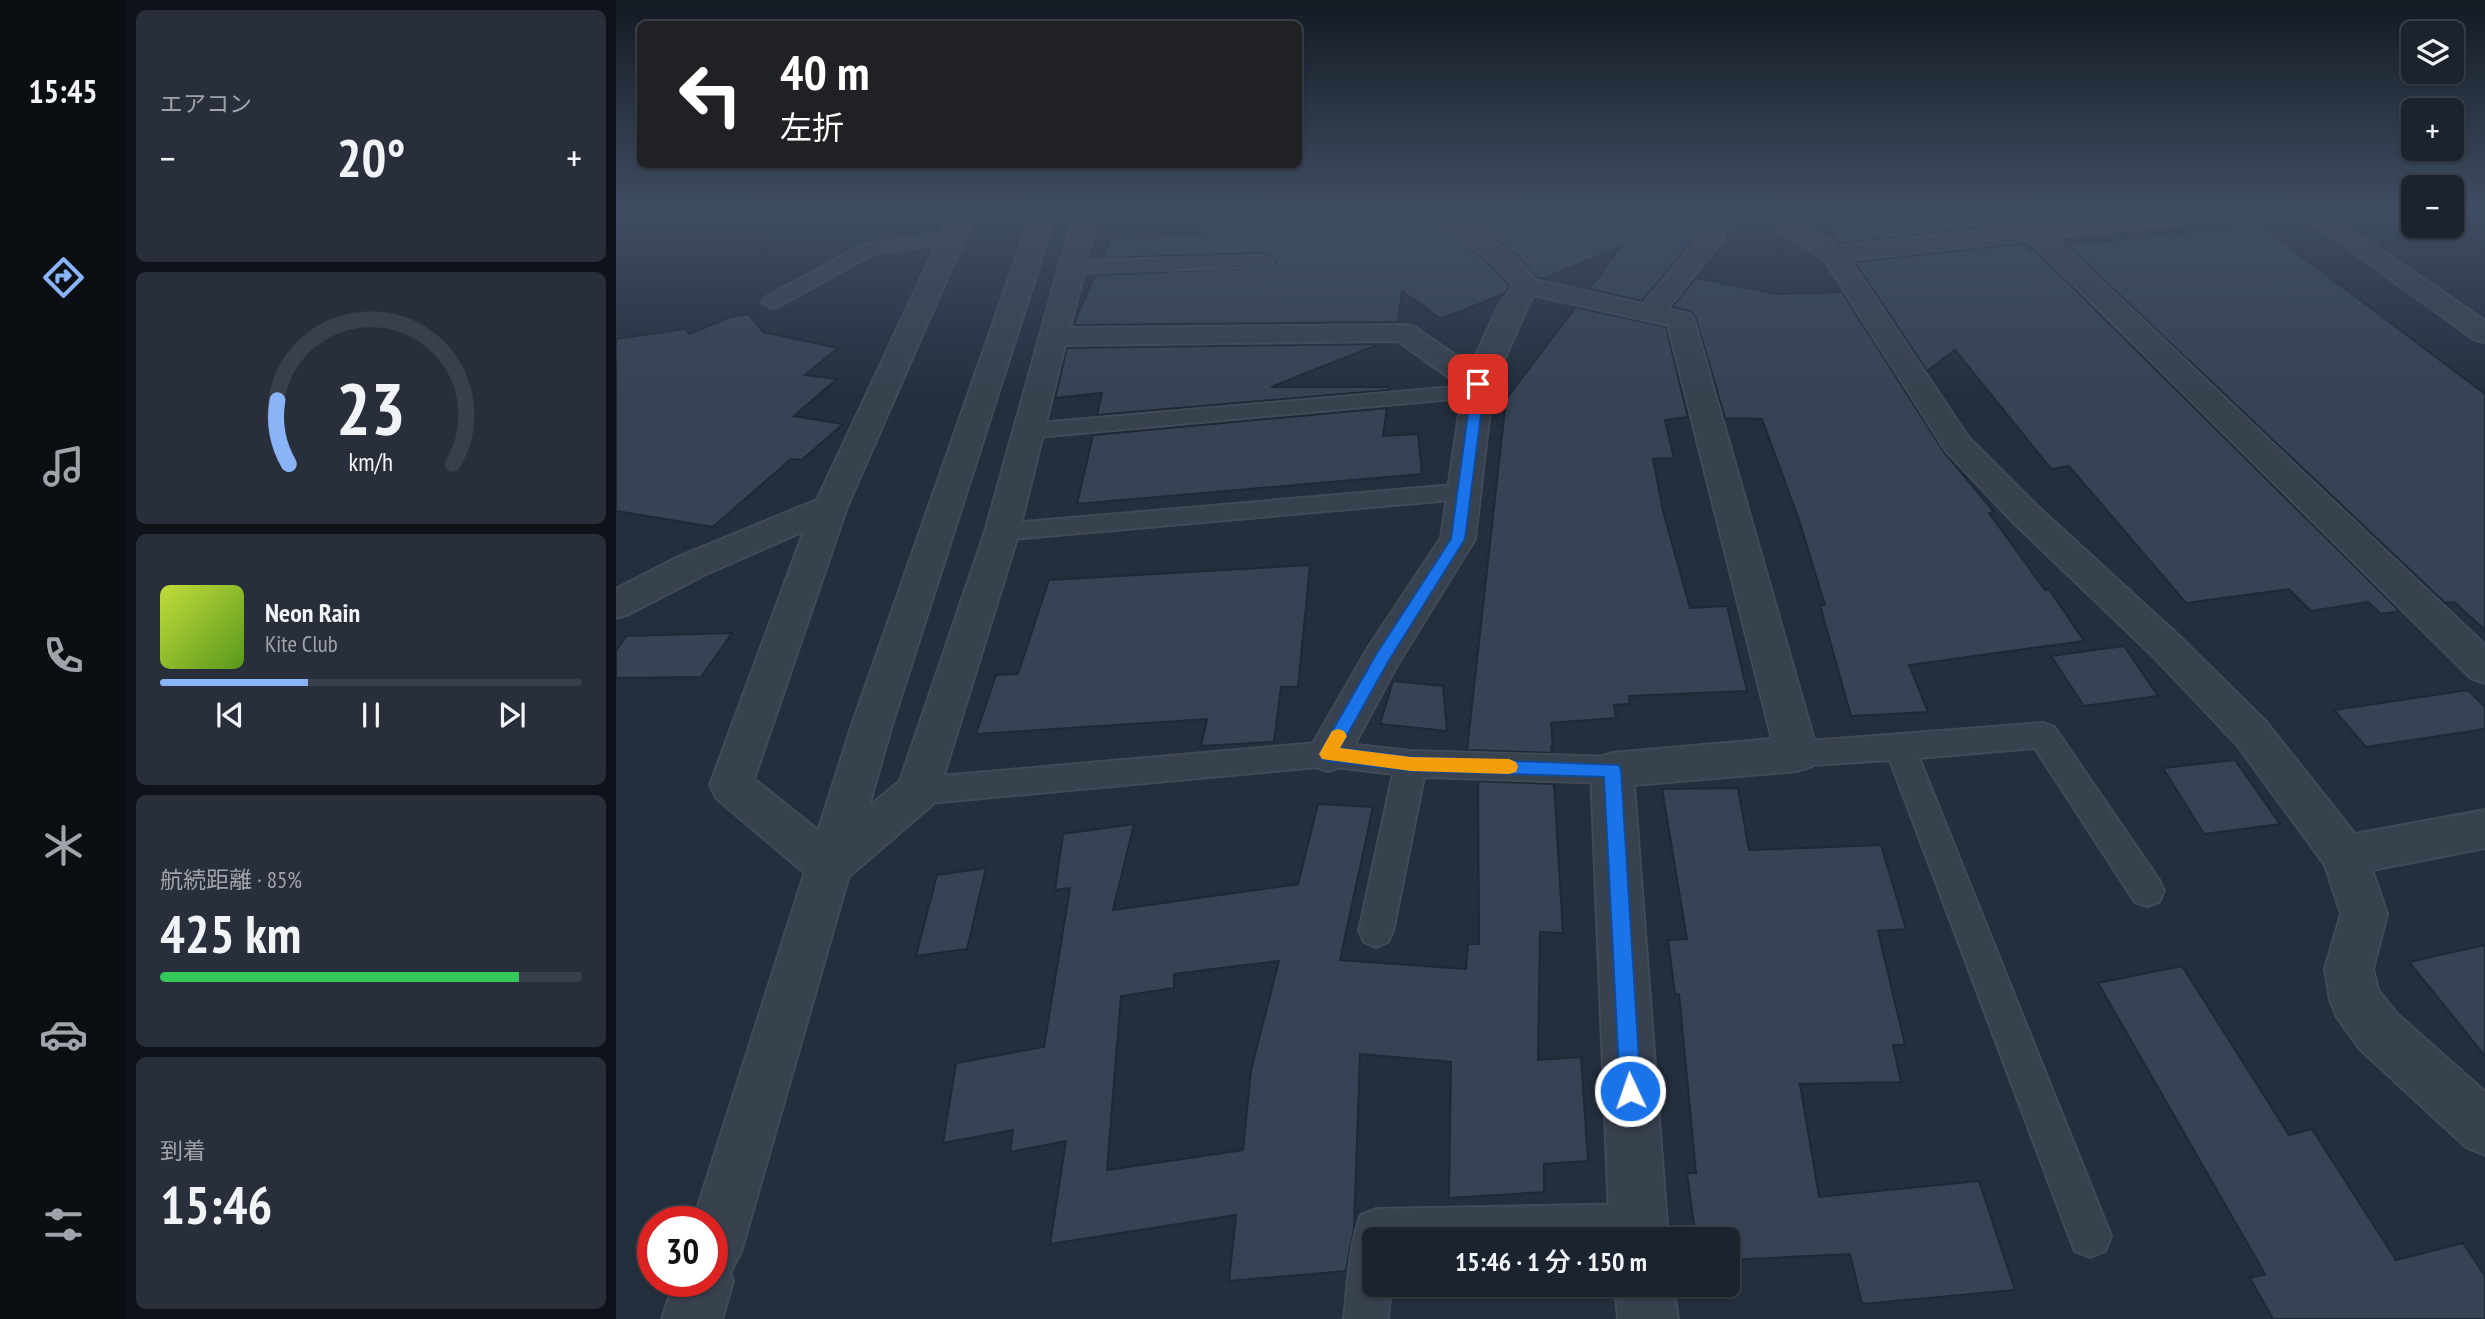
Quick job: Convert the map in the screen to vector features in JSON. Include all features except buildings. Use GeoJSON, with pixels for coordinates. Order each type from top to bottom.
{"type":"FeatureCollection","features":[{"type":"Feature","properties":{"kind":"street"},"geometry":{"type":"LineString","coordinates":[[829,866],[731,785],[830,508],[938,272]]}},
{"type":"Feature","properties":{"kind":"street"},"geometry":{"type":"LineString","coordinates":[[726,1206],[872,724],[1024,272]]}},
{"type":"Feature","properties":{"kind":"street"},"geometry":{"type":"LineString","coordinates":[[829,866],[918,791],[1002,532],[1071,272]]}},
{"type":"Feature","properties":{"kind":"street"},"geometry":{"type":"LineString","coordinates":[[1514,272],[1526,286],[1680,320],[1797,754],[1612,770],[1639,1227]]}},
{"type":"Feature","properties":{"kind":"street"},"geometry":{"type":"LineString","coordinates":[[1650,313],[1684,272]]}},
{"type":"Feature","properties":{"kind":"street"},"geometry":{"type":"LineString","coordinates":[[1844,272],[1957,444],[2024,513],[2166,646],[2252,734],[2345,856],[2364,914],[2349,969],[2355,1000],[2378,1031],[2485,1128]]}},
{"type":"Feature","properties":{"kind":"street"},"geometry":{"type":"LineString","coordinates":[[2076,272],[2485,668]]}},
{"type":"Feature","properties":{"kind":"street"},"geometry":{"type":"LineString","coordinates":[[2395,272],[2485,334]]}},
{"type":"Feature","properties":{"kind":"street"},"geometry":{"type":"LineString","coordinates":[[1328,754],[1382,658],[1458,539],[1478,388],[1512,306],[1526,286]]}},
{"type":"Feature","properties":{"kind":"street"},"geometry":{"type":"LineString","coordinates":[[1053,337],[1404,333],[1478,388]]}},
{"type":"Feature","properties":{"kind":"street"},"geometry":{"type":"LineString","coordinates":[[616,605],[691,566],[830,508]]}},
{"type":"Feature","properties":{"kind":"street"},"geometry":{"type":"LineString","coordinates":[[2345,856],[2485,829]]}},
{"type":"Feature","properties":{"kind":"street"},"geometry":{"type":"LineString","coordinates":[[692,1319],[699,1297]]}},
{"type":"Feature","properties":{"kind":"street"},"geometry":{"type":"LineString","coordinates":[[1645,1297],[1648,1319]]}},
{"type":"Feature","properties":{"kind":"lane"},"geometry":{"type":"LineString","coordinates":[[772,302],[827,272]]}},
{"type":"Feature","properties":{"kind":"lane"},"geometry":{"type":"LineString","coordinates":[[1027,431],[1478,388]]}},
{"type":"Feature","properties":{"kind":"lane"},"geometry":{"type":"LineString","coordinates":[[1002,532],[1465,492]]}},
{"type":"Feature","properties":{"kind":"lane"},"geometry":{"type":"LineString","coordinates":[[1797,754],[2043,735],[2147,891]]}},
{"type":"Feature","properties":{"kind":"lane"},"geometry":{"type":"LineString","coordinates":[[1900,747],[2090,1236]]}},
{"type":"Feature","properties":{"kind":"lane"},"geometry":{"type":"LineString","coordinates":[[918,791],[1328,754],[1411,764],[1612,770]]}},
{"type":"Feature","properties":{"kind":"lane"},"geometry":{"type":"LineString","coordinates":[[1376,931],[1411,764]]}},
{"type":"Feature","properties":{"kind":"lane"},"geometry":{"type":"LineString","coordinates":[[1366,1319],[1369,1297]]}},
{"type":"Feature","properties":{"kind":"slow traffic"},"geometry":{"type":"LineString","coordinates":[[1338,736],[1328,754],[1411,764],[1509,767]]}},
{"type":"Feature","properties":{"kind":"route"},"geometry":{"type":"LineString","coordinates":[[1478,384],[1458,539],[1382,658],[1328,754],[1411,764],[1612,770],[1630,1091]]}}]}
